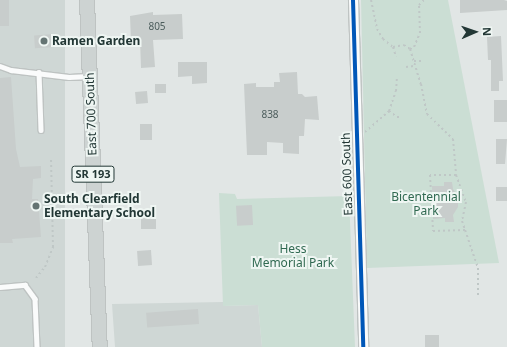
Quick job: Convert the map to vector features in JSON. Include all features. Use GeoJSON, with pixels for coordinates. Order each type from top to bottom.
{"type":"FeatureCollection","features":[{"type":"Feature","properties":{"kind":"main road","name":"East 700 South"},"geometry":{"type":"LineString","coordinates":[[87,0],[100,347]]}},
{"type":"Feature","properties":{"kind":"street","name":"East 600 South"},"geometry":{"type":"LineString","coordinates":[[353,0],[363,347]]}},
{"type":"Feature","properties":{"kind":"lane"},"geometry":{"type":"LineString","coordinates":[[0,66],[11,70],[39,72],[69,77],[90,76]]}},
{"type":"Feature","properties":{"kind":"lane"},"geometry":{"type":"LineString","coordinates":[[39,72],[42,130]]}},
{"type":"Feature","properties":{"kind":"lane"},"geometry":{"type":"LineString","coordinates":[[0,287],[25,286],[35,299],[37,347]]}},
{"type":"Feature","properties":{"kind":"path"},"geometry":{"type":"LineString","coordinates":[[371,0],[377,29],[383,38],[393,47],[396,58]]}},
{"type":"Feature","properties":{"kind":"path"},"geometry":{"type":"LineString","coordinates":[[410,49],[414,47],[420,33],[419,5],[424,0]]}},
{"type":"Feature","properties":{"kind":"path"},"geometry":{"type":"LineString","coordinates":[[415,10],[420,10]]}},
{"type":"Feature","properties":{"kind":"path"},"geometry":{"type":"LineString","coordinates":[[393,47],[404,45],[410,49],[414,66],[421,84],[427,114],[453,139],[456,174],[466,202],[462,216],[465,230],[478,268],[478,297]]}},
{"type":"Feature","properties":{"kind":"path"},"geometry":{"type":"LineString","coordinates":[[414,62],[422,61]]}},
{"type":"Feature","properties":{"kind":"path"},"geometry":{"type":"LineString","coordinates":[[406,67],[414,66]]}},
{"type":"Feature","properties":{"kind":"path"},"geometry":{"type":"LineString","coordinates":[[356,133],[366,132],[389,111],[396,91],[397,78]]}},
{"type":"Feature","properties":{"kind":"path"},"geometry":{"type":"LineString","coordinates":[[389,111],[397,117],[402,117]]}},
{"type":"Feature","properties":{"kind":"path"},"geometry":{"type":"LineString","coordinates":[[36,278],[45,268],[53,247],[51,158]]}},
{"type":"Feature","properties":{"kind":"path"},"geometry":{"type":"LineString","coordinates":[[456,174],[430,175],[433,230],[465,230]]}},
{"type":"Feature","properties":{"kind":"shaded area","name":"South Clearfield Elementary School"},"geometry":{"type":"Polygon","coordinates":[[[0,0],[65,0],[65,347],[0,347],[0,0]]]}},
{"type":"Feature","properties":{"kind":"shaded area"},"geometry":{"type":"Polygon","coordinates":[[[223,302],[223,306],[258,305],[262,347],[115,347],[112,304],[223,302]]]}},
{"type":"Feature","properties":{"kind":"green space","name":"Bicentennial Park"},"geometry":{"type":"Polygon","coordinates":[[[361,0],[448,0],[499,263],[367,268],[361,0]]]}},
{"type":"Feature","properties":{"kind":"green space","name":"Hess Memorial Park"},"geometry":{"type":"Polygon","coordinates":[[[219,193],[235,194],[237,199],[349,196],[355,347],[262,347],[258,305],[223,306],[219,193]]]}},
{"type":"Feature","properties":{"kind":"building"},"geometry":{"type":"Polygon","coordinates":[[[0,0],[9,0],[9,26],[0,26],[0,0]]]}},
{"type":"Feature","properties":{"kind":"building"},"geometry":{"type":"Polygon","coordinates":[[[460,0],[504,0],[507,1],[507,10],[460,13],[460,0]]]}},
{"type":"Feature","properties":{"kind":"building"},"geometry":{"type":"Polygon","coordinates":[[[153,12],[153,15],[182,14],[183,39],[153,40],[155,67],[141,68],[140,40],[131,41],[130,16],[153,12]]]}},
{"type":"Feature","properties":{"kind":"building","name":"Ramen Garden"},"geometry":{"type":"Polygon","coordinates":[[[54,34],[55,47],[35,48],[34,35],[54,34]]]}},
{"type":"Feature","properties":{"kind":"building"},"geometry":{"type":"Polygon","coordinates":[[[501,36],[503,81],[499,81],[499,91],[491,91],[491,60],[488,60],[487,37],[501,36]]]}},
{"type":"Feature","properties":{"kind":"building"},"geometry":{"type":"Polygon","coordinates":[[[178,62],[207,62],[207,83],[192,84],[192,76],[178,77],[178,62]]]}},
{"type":"Feature","properties":{"kind":"building"},"geometry":{"type":"Polygon","coordinates":[[[297,72],[298,94],[302,94],[305,97],[317,96],[319,120],[305,119],[304,136],[299,136],[299,154],[283,153],[283,143],[267,142],[267,155],[247,155],[244,84],[256,83],[256,87],[274,87],[274,82],[280,82],[279,73],[297,72]]]}},
{"type":"Feature","properties":{"kind":"building","name":"South Clearfield Elementary School"},"geometry":{"type":"Polygon","coordinates":[[[11,77],[16,149],[20,167],[41,166],[41,178],[33,179],[32,199],[38,199],[41,237],[12,239],[13,243],[0,243],[0,78],[11,77]]]}},
{"type":"Feature","properties":{"kind":"building"},"geometry":{"type":"Polygon","coordinates":[[[155,84],[166,84],[166,93],[155,93],[155,84]]]}},
{"type":"Feature","properties":{"kind":"building"},"geometry":{"type":"Polygon","coordinates":[[[147,91],[148,103],[136,104],[135,92],[147,91]]]}},
{"type":"Feature","properties":{"kind":"building"},"geometry":{"type":"Polygon","coordinates":[[[494,100],[507,100],[507,122],[494,122],[494,100]]]}},
{"type":"Feature","properties":{"kind":"building"},"geometry":{"type":"Polygon","coordinates":[[[140,124],[152,124],[152,140],[140,140],[140,124]]]}},
{"type":"Feature","properties":{"kind":"building"},"geometry":{"type":"Polygon","coordinates":[[[496,139],[507,139],[505,164],[496,164],[496,139]]]}},
{"type":"Feature","properties":{"kind":"building"},"geometry":{"type":"Polygon","coordinates":[[[444,182],[452,182],[453,189],[458,197],[458,207],[453,215],[454,222],[445,222],[445,218],[433,219],[432,186],[444,186],[444,182]]]}},
{"type":"Feature","properties":{"kind":"building"},"geometry":{"type":"Polygon","coordinates":[[[496,187],[507,187],[507,201],[496,201],[496,187]]]}},
{"type":"Feature","properties":{"kind":"building"},"geometry":{"type":"Polygon","coordinates":[[[252,205],[253,225],[237,226],[236,206],[252,205]]]}},
{"type":"Feature","properties":{"kind":"building"},"geometry":{"type":"Polygon","coordinates":[[[141,210],[156,210],[156,229],[141,229],[141,210]]]}},
{"type":"Feature","properties":{"kind":"building"},"geometry":{"type":"Polygon","coordinates":[[[151,250],[152,265],[138,266],[137,251],[151,250]]]}},
{"type":"Feature","properties":{"kind":"building"},"geometry":{"type":"Polygon","coordinates":[[[198,309],[199,324],[147,328],[146,313],[198,309]]]}},
{"type":"Feature","properties":{"kind":"building"},"geometry":{"type":"Polygon","coordinates":[[[425,335],[439,335],[439,347],[425,347],[425,335]]]}},
{"type":"Feature","properties":{"kind":"cycle path"},"geometry":{"type":"LineString","coordinates":[[353,0],[363,347]]}},
{"type":"Feature","properties":{"kind":"place","name":"Ramen Garden"},"geometry":{"type":"Point","coordinates":[44,41]}},
{"type":"Feature","properties":{"kind":"place","name":"South Clearfield Elementary School"},"geometry":{"type":"Point","coordinates":[36,206]}}]}
